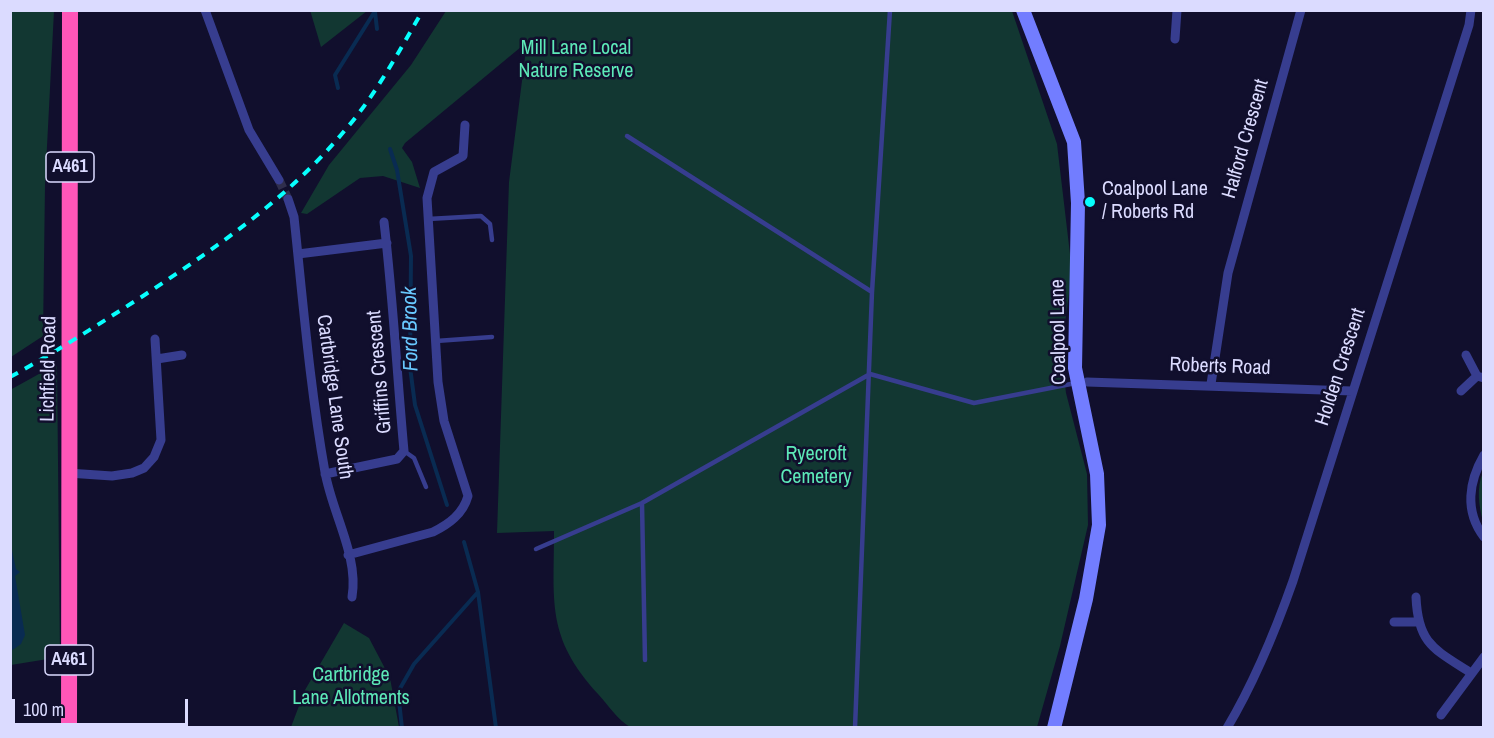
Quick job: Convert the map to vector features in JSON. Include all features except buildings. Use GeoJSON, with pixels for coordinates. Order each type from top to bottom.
{"type":"FeatureCollection","features":[{"type":"Feature","properties":{"kind":"highway","name":"Lichfield Road"},"geometry":{"type":"LineString","coordinates":[[69,728],[70,10]]}},
{"type":"Feature","properties":{"kind":"street"},"geometry":{"type":"LineString","coordinates":[[205,10],[249,130],[279,180]]}},
{"type":"Feature","properties":{"kind":"street","name":"Coalpool Lane"},"geometry":{"type":"LineString","coordinates":[[1023,10],[1074,142],[1078,203],[1075,336],[1097,474],[1099,525],[1086,599],[1054,727]]}},
{"type":"Feature","properties":{"kind":"street"},"geometry":{"type":"LineString","coordinates":[[1175,39],[1177,10]]}},
{"type":"Feature","properties":{"kind":"street","name":"Halford Crescent"},"geometry":{"type":"LineString","coordinates":[[1211,384],[1228,273],[1301,10]]}},
{"type":"Feature","properties":{"kind":"street","name":"Holden Crescent"},"geometry":{"type":"LineString","coordinates":[[1227,728],[1245,698],[1274,635],[1469,25],[1471,10]]}},
{"type":"Feature","properties":{"kind":"street"},"geometry":{"type":"LineString","coordinates":[[1469,25],[1480,10]]}},
{"type":"Feature","properties":{"kind":"street"},"geometry":{"type":"LineString","coordinates":[[348,555],[433,532],[445,526],[465,508],[468,496],[444,421],[436,341],[427,198],[434,172],[463,156],[465,125]]}},
{"type":"Feature","properties":{"kind":"street","name":"Cartbridge Lane South"},"geometry":{"type":"LineString","coordinates":[[288,199],[294,217],[308,354],[325,474],[355,584],[352,597]]}},
{"type":"Feature","properties":{"kind":"street","name":"Griffins Crescent"},"geometry":{"type":"LineString","coordinates":[[325,474],[397,459],[404,452],[390,262],[384,222]]}},
{"type":"Feature","properties":{"kind":"street"},"geometry":{"type":"LineString","coordinates":[[298,254],[387,243]]}},
{"type":"Feature","properties":{"kind":"street"},"geometry":{"type":"LineString","coordinates":[[68,473],[111,476],[132,473],[144,468],[154,457],[161,440],[155,339]]}},
{"type":"Feature","properties":{"kind":"street"},"geometry":{"type":"LineString","coordinates":[[157,359],[182,355]]}},
{"type":"Feature","properties":{"kind":"street"},"geometry":{"type":"LineString","coordinates":[[1461,391],[1480,377],[1466,355]]}},
{"type":"Feature","properties":{"kind":"street","name":"Roberts Road"},"geometry":{"type":"LineString","coordinates":[[1082,383],[1211,384],[1352,391]]}},
{"type":"Feature","properties":{"kind":"street"},"geometry":{"type":"LineString","coordinates":[[1484,455],[1473,478],[1470,498],[1473,515],[1484,537]]}},
{"type":"Feature","properties":{"kind":"street"},"geometry":{"type":"LineString","coordinates":[[1416,597],[1417,622],[1432,646],[1471,673]]}},
{"type":"Feature","properties":{"kind":"street"},"geometry":{"type":"LineString","coordinates":[[1394,622],[1417,622]]}},
{"type":"Feature","properties":{"kind":"street"},"geometry":{"type":"LineString","coordinates":[[1441,715],[1484,657]]}},
{"type":"Feature","properties":{"kind":"lane"},"geometry":{"type":"LineString","coordinates":[[855,728],[872,292],[890,10]]}},
{"type":"Feature","properties":{"kind":"lane"},"geometry":{"type":"LineString","coordinates":[[627,135],[872,292]]}},
{"type":"Feature","properties":{"kind":"lane"},"geometry":{"type":"LineString","coordinates":[[428,219],[481,216],[488,220],[492,240]]}},
{"type":"Feature","properties":{"kind":"lane"},"geometry":{"type":"LineString","coordinates":[[436,341],[492,337]]}},
{"type":"Feature","properties":{"kind":"lane"},"geometry":{"type":"LineString","coordinates":[[536,549],[642,503],[870,374],[974,403],[1082,383]]}},
{"type":"Feature","properties":{"kind":"lane"},"geometry":{"type":"LineString","coordinates":[[404,452],[414,458],[426,487]]}},
{"type":"Feature","properties":{"kind":"lane"},"geometry":{"type":"LineString","coordinates":[[642,503],[645,660]]}},
{"type":"Feature","properties":{"kind":"green space"},"geometry":{"type":"Polygon","coordinates":[[[11,10],[54,11],[45,185],[43,336],[11,357],[11,10]]]}},
{"type":"Feature","properties":{"kind":"green space"},"geometry":{"type":"Polygon","coordinates":[[[310,10],[367,10],[367,11],[321,47],[310,10]]]}},
{"type":"Feature","properties":{"kind":"green space","name":"Ryecroft Cemetery"},"geometry":{"type":"Polygon","coordinates":[[[446,11],[1012,11],[1057,144],[1070,254],[1070,287],[1061,351],[1066,393],[1087,474],[1088,525],[1060,646],[1037,727],[630,727],[617,716],[581,674],[569,655],[557,618],[554,599],[554,531],[497,533],[509,182],[527,42],[405,143],[402,148],[412,162],[420,188],[383,176],[360,178],[307,214],[301,213],[329,165],[411,65],[446,11]]]}},
{"type":"Feature","properties":{"kind":"green space"},"geometry":{"type":"Polygon","coordinates":[[[57,364],[60,657],[11,665],[10,390],[57,364]]]}},
{"type":"Feature","properties":{"kind":"green space"},"geometry":{"type":"Polygon","coordinates":[[[1483,472],[1483,522],[1479,491],[1483,472]]]}},
{"type":"Feature","properties":{"kind":"green space","name":"Cartbridge Lane Allotments"},"geometry":{"type":"Polygon","coordinates":[[[344,623],[369,638],[390,678],[399,727],[291,727],[305,690],[344,623]]]}},
{"type":"Feature","properties":{"kind":"water"},"geometry":{"type":"Polygon","coordinates":[[[11,546],[16,569],[20,572],[15,576],[25,635],[21,644],[11,651],[11,546]]]}},
{"type":"Feature","properties":{"kind":"waterway","name":"Ford Brook"},"geometry":{"type":"LineString","coordinates":[[338,88],[335,75],[375,11]]}},
{"type":"Feature","properties":{"kind":"waterway","name":"Ford Brook"},"geometry":{"type":"LineString","coordinates":[[375,12],[377,29]]}},
{"type":"Feature","properties":{"kind":"waterway","name":"Ford Brook"},"geometry":{"type":"LineString","coordinates":[[390,149],[397,170],[411,256],[410,367],[415,405],[447,505]]}},
{"type":"Feature","properties":{"kind":"waterway","name":"Ford Brook"},"geometry":{"type":"LineString","coordinates":[[464,542],[478,592],[496,728]]}},
{"type":"Feature","properties":{"kind":"waterway"},"geometry":{"type":"LineString","coordinates":[[402,728],[398,692],[414,664],[478,592]]}},
{"type":"Feature","properties":{"kind":"tunnel"},"geometry":{"type":"LineString","coordinates":[[279,180],[288,199]]}},
{"type":"Feature","properties":{"kind":"railway"},"geometry":{"type":"LineString","coordinates":[[10,377],[77,338],[171,278],[251,220],[301,177],[324,154],[368,101],[423,10]]}},
{"type":"Feature","properties":{"kind":"place","name":"Coalpool Lane / Roberts Rd"},"geometry":{"type":"Point","coordinates":[1090,202]}},
{"type":"Feature","properties":{"kind":"park label","name":"Mill Lane Local Nature Reserve"},"geometry":{"type":"Point","coordinates":[576,60]}}]}
